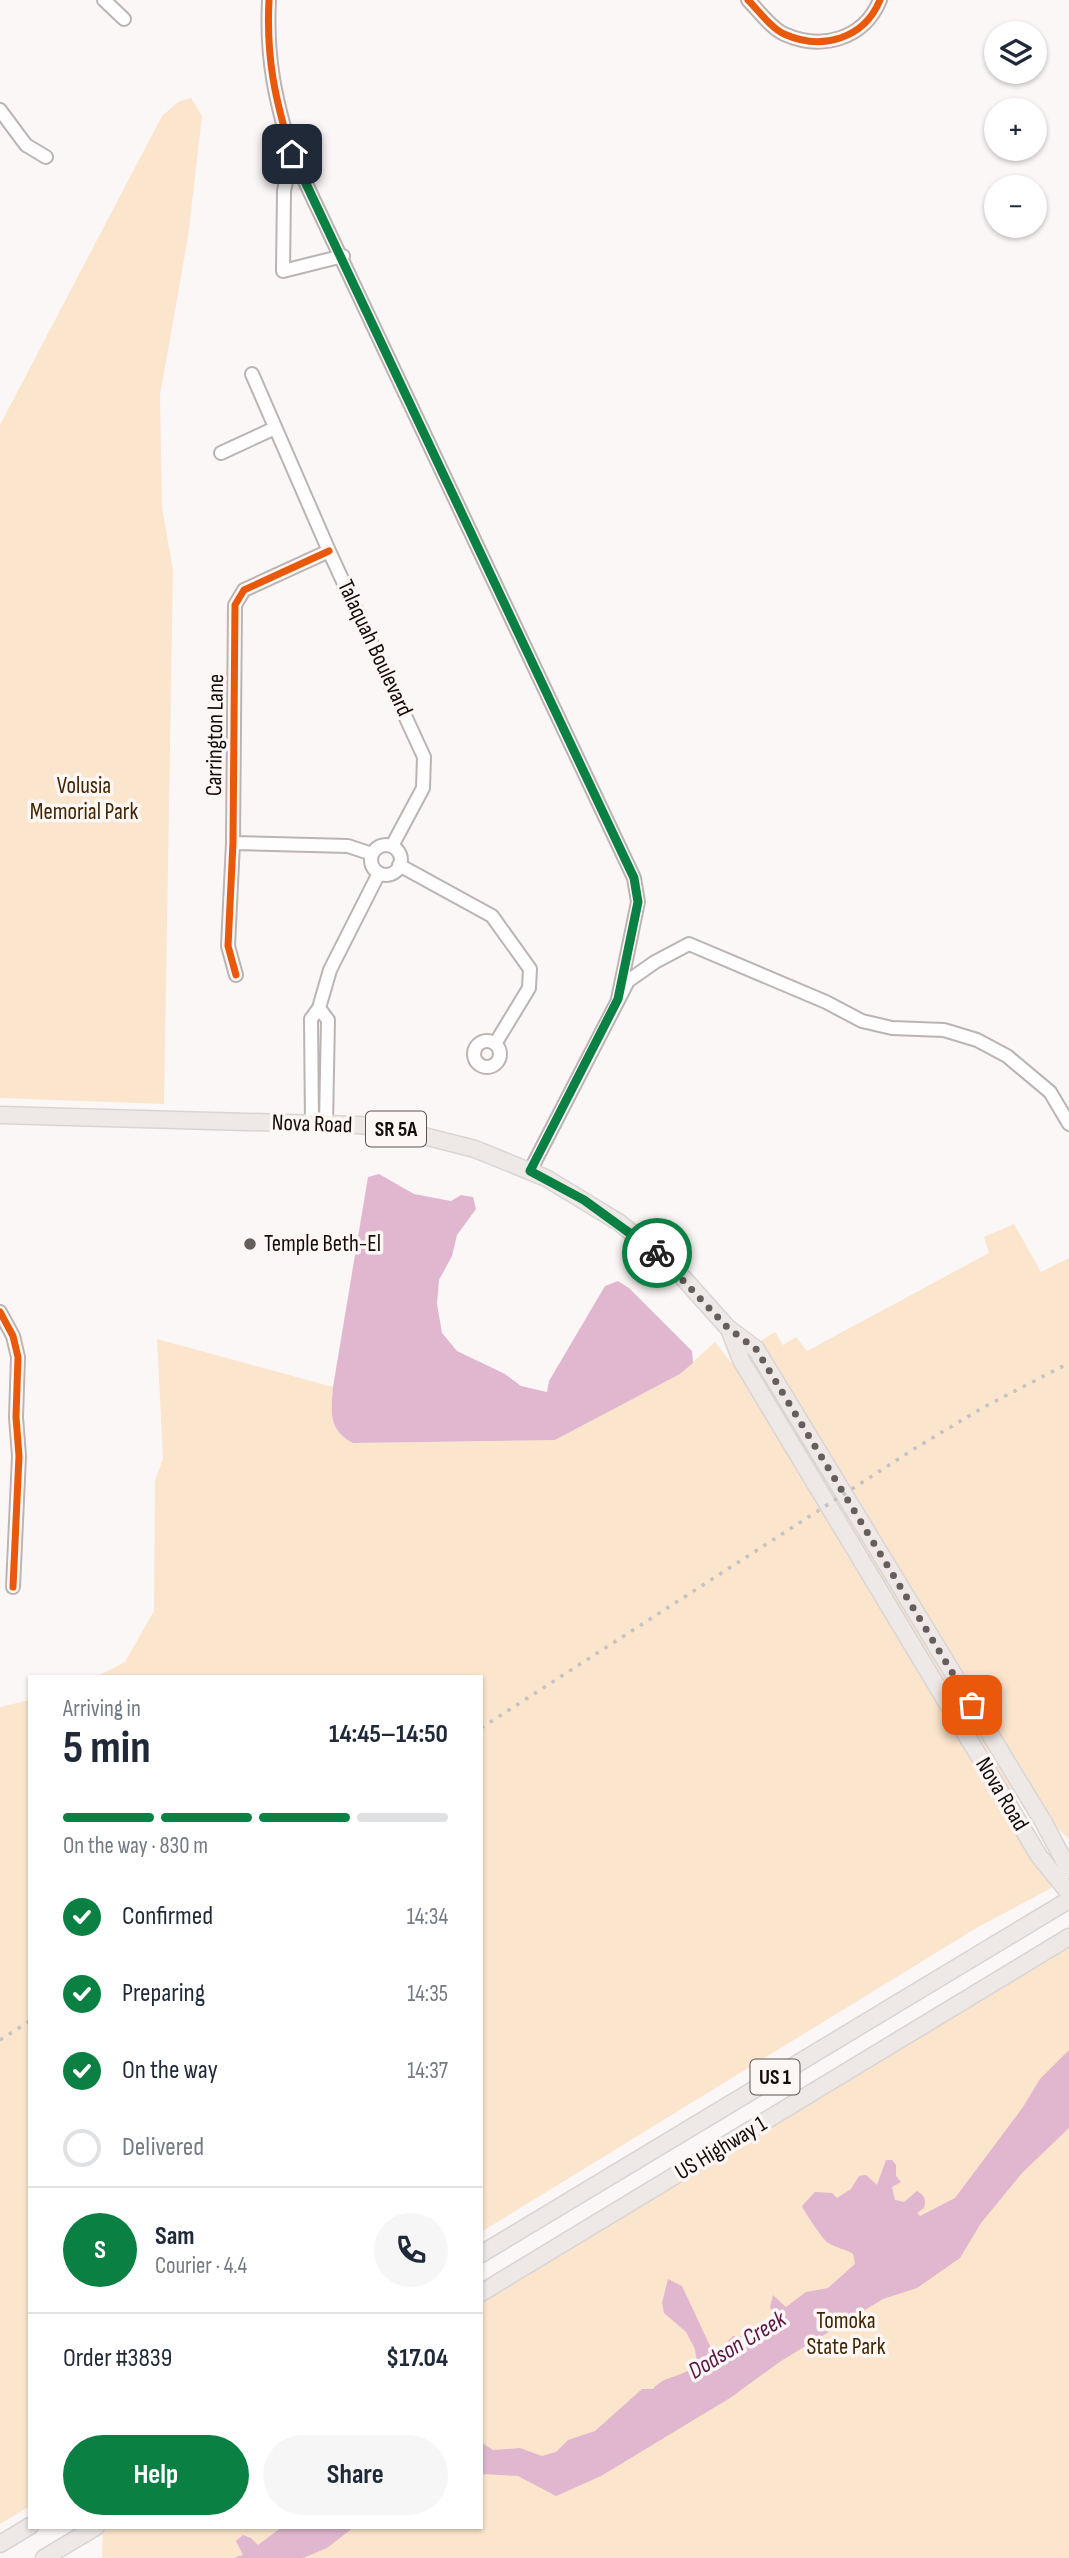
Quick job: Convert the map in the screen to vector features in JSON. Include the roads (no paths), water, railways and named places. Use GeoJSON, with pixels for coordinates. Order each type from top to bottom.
{"type":"FeatureCollection","features":[{"type":"Feature","properties":{"kind":"main road","name":"Nova Road"},"geometry":{"type":"LineString","coordinates":[[0,1115],[319,1124],[396,1129],[475,1149],[530,1171],[584,1200],[646,1243],[677,1271],[728,1328],[756,1349],[1044,1823],[1069,1870]]}},
{"type":"Feature","properties":{"kind":"main road","name":"Nova Road"},"geometry":{"type":"LineString","coordinates":[[728,1328],[741,1360],[1039,1856],[1069,1893]]}},
{"type":"Feature","properties":{"kind":"main road"},"geometry":{"type":"LineString","coordinates":[[1044,1823],[1069,1845]]}},
{"type":"Feature","properties":{"kind":"main road","name":"US Highway 1"},"geometry":{"type":"LineString","coordinates":[[483,2253],[1069,1900]]}},
{"type":"Feature","properties":{"kind":"main road","name":"US Highway 1"},"geometry":{"type":"LineString","coordinates":[[483,2292],[1067,1936]]}},
{"type":"Feature","properties":{"kind":"main road"},"geometry":{"type":"LineString","coordinates":[[0,2544],[28,2527]]}},
{"type":"Feature","properties":{"kind":"main road"},"geometry":{"type":"LineString","coordinates":[[44,2558],[93,2529]]}},
{"type":"Feature","properties":{"kind":"street"},"geometry":{"type":"LineString","coordinates":[[104,0],[124,19]]}},
{"type":"Feature","properties":{"kind":"street"},"geometry":{"type":"LineString","coordinates":[[269,0],[266,43],[276,102],[292,154],[343,256],[634,878],[638,902],[618,999]]}},
{"type":"Feature","properties":{"kind":"street"},"geometry":{"type":"LineString","coordinates":[[748,0],[781,33],[810,42],[833,42],[856,32],[874,15],[880,0]]}},
{"type":"Feature","properties":{"kind":"street"},"geometry":{"type":"LineString","coordinates":[[0,110],[26,145],[46,157]]}},
{"type":"Feature","properties":{"kind":"street"},"geometry":{"type":"LineString","coordinates":[[292,154],[284,191],[283,271],[343,256]]}},
{"type":"Feature","properties":{"kind":"street","name":"Talaquah Boulevard"},"geometry":{"type":"LineString","coordinates":[[252,374],[329,551],[424,757],[423,788],[392,846]]}},
{"type":"Feature","properties":{"kind":"street"},"geometry":{"type":"LineString","coordinates":[[221,453],[275,428]]}},
{"type":"Feature","properties":{"kind":"street","name":"Carrington Lane"},"geometry":{"type":"LineString","coordinates":[[236,975],[228,946],[233,843],[235,605],[244,590],[329,551]]}},
{"type":"Feature","properties":{"kind":"street"},"geometry":{"type":"LineString","coordinates":[[233,843],[348,846],[372,855]]}},
{"type":"Feature","properties":{"kind":"street"},"geometry":{"type":"LineString","coordinates":[[392,846],[400,857],[399,865],[391,873],[379,873],[373,867],[372,855],[378,847],[392,846]]}},
{"type":"Feature","properties":{"kind":"street"},"geometry":{"type":"LineString","coordinates":[[399,865],[492,916],[530,969],[529,988],[495,1044]]}},
{"type":"Feature","properties":{"kind":"street"},"geometry":{"type":"LineString","coordinates":[[319,1124],[309,1063],[311,1018],[319,1008],[330,970],[379,873]]}},
{"type":"Feature","properties":{"kind":"street"},"geometry":{"type":"LineString","coordinates":[[530,1171],[628,981],[655,962],[689,944],[826,1002],[862,1021],[892,1028],[944,1030],[977,1040],[1007,1056],[1049,1092],[1069,1124]]}},
{"type":"Feature","properties":{"kind":"street"},"geometry":{"type":"LineString","coordinates":[[319,1008],[328,1020],[327,1064],[319,1124]]}},
{"type":"Feature","properties":{"kind":"street"},"geometry":{"type":"LineString","coordinates":[[309,1063],[327,1064]]}},
{"type":"Feature","properties":{"kind":"street"},"geometry":{"type":"LineString","coordinates":[[0,1312],[13,1336],[18,1357],[16,1417],[19,1455],[13,1587]]}},
{"type":"Feature","properties":{"kind":"water"},"geometry":{"type":"Polygon","coordinates":[[[379,1174],[414,1194],[451,1201],[461,1195],[473,1197],[476,1209],[457,1235],[452,1256],[439,1280],[437,1304],[442,1333],[457,1351],[505,1374],[521,1386],[547,1392],[549,1381],[605,1286],[618,1281],[629,1288],[692,1351],[693,1363],[680,1374],[555,1440],[353,1443],[335,1426],[332,1412],[333,1387],[368,1177],[379,1174]]]}},
{"type":"Feature","properties":{"kind":"water","name":"Dodson Creek"},"geometry":{"type":"Polygon","coordinates":[[[1069,2050],[1069,2128],[1022,2173],[981,2223],[960,2258],[917,2288],[883,2299],[781,2361],[730,2398],[601,2476],[556,2496],[518,2476],[483,2474],[483,2444],[493,2450],[520,2448],[542,2456],[556,2452],[568,2440],[595,2431],[642,2389],[653,2389],[663,2381],[686,2372],[697,2363],[695,2349],[686,2332],[664,2313],[662,2303],[668,2279],[682,2286],[711,2348],[720,2349],[733,2336],[738,2337],[776,2319],[770,2307],[773,2295],[786,2307],[806,2292],[828,2288],[855,2264],[853,2254],[825,2240],[803,2209],[802,2206],[815,2192],[832,2193],[837,2198],[851,2189],[859,2176],[866,2175],[877,2185],[886,2160],[892,2160],[896,2165],[896,2176],[901,2182],[892,2187],[895,2200],[904,2202],[917,2191],[925,2200],[924,2208],[917,2213],[920,2216],[955,2198],[1023,2107],[1040,2079],[1069,2050]]]}},
{"type":"Feature","properties":{"kind":"water"},"geometry":{"type":"Polygon","coordinates":[[[279,2529],[351,2529],[327,2548],[303,2558],[233,2558],[243,2555],[236,2541],[243,2535],[258,2545],[279,2529]]]}},
{"type":"Feature","properties":{"kind":"railway"},"geometry":{"type":"LineString","coordinates":[[483,1727],[914,1449],[984,1407],[1069,1363]]}},
{"type":"Feature","properties":{"kind":"railway"},"geometry":{"type":"LineString","coordinates":[[0,2040],[28,2022]]}},
{"type":"Feature","properties":{"kind":"place","name":"Temple Beth-El"},"geometry":{"type":"Point","coordinates":[250,1244]}},
{"type":"Feature","properties":{"kind":"park label","name":"Volusia Memorial Park"},"geometry":{"type":"Point","coordinates":[84,799]}},
{"type":"Feature","properties":{"kind":"park label","name":"Tomoka State Park"},"geometry":{"type":"Point","coordinates":[846,2334]}}]}
